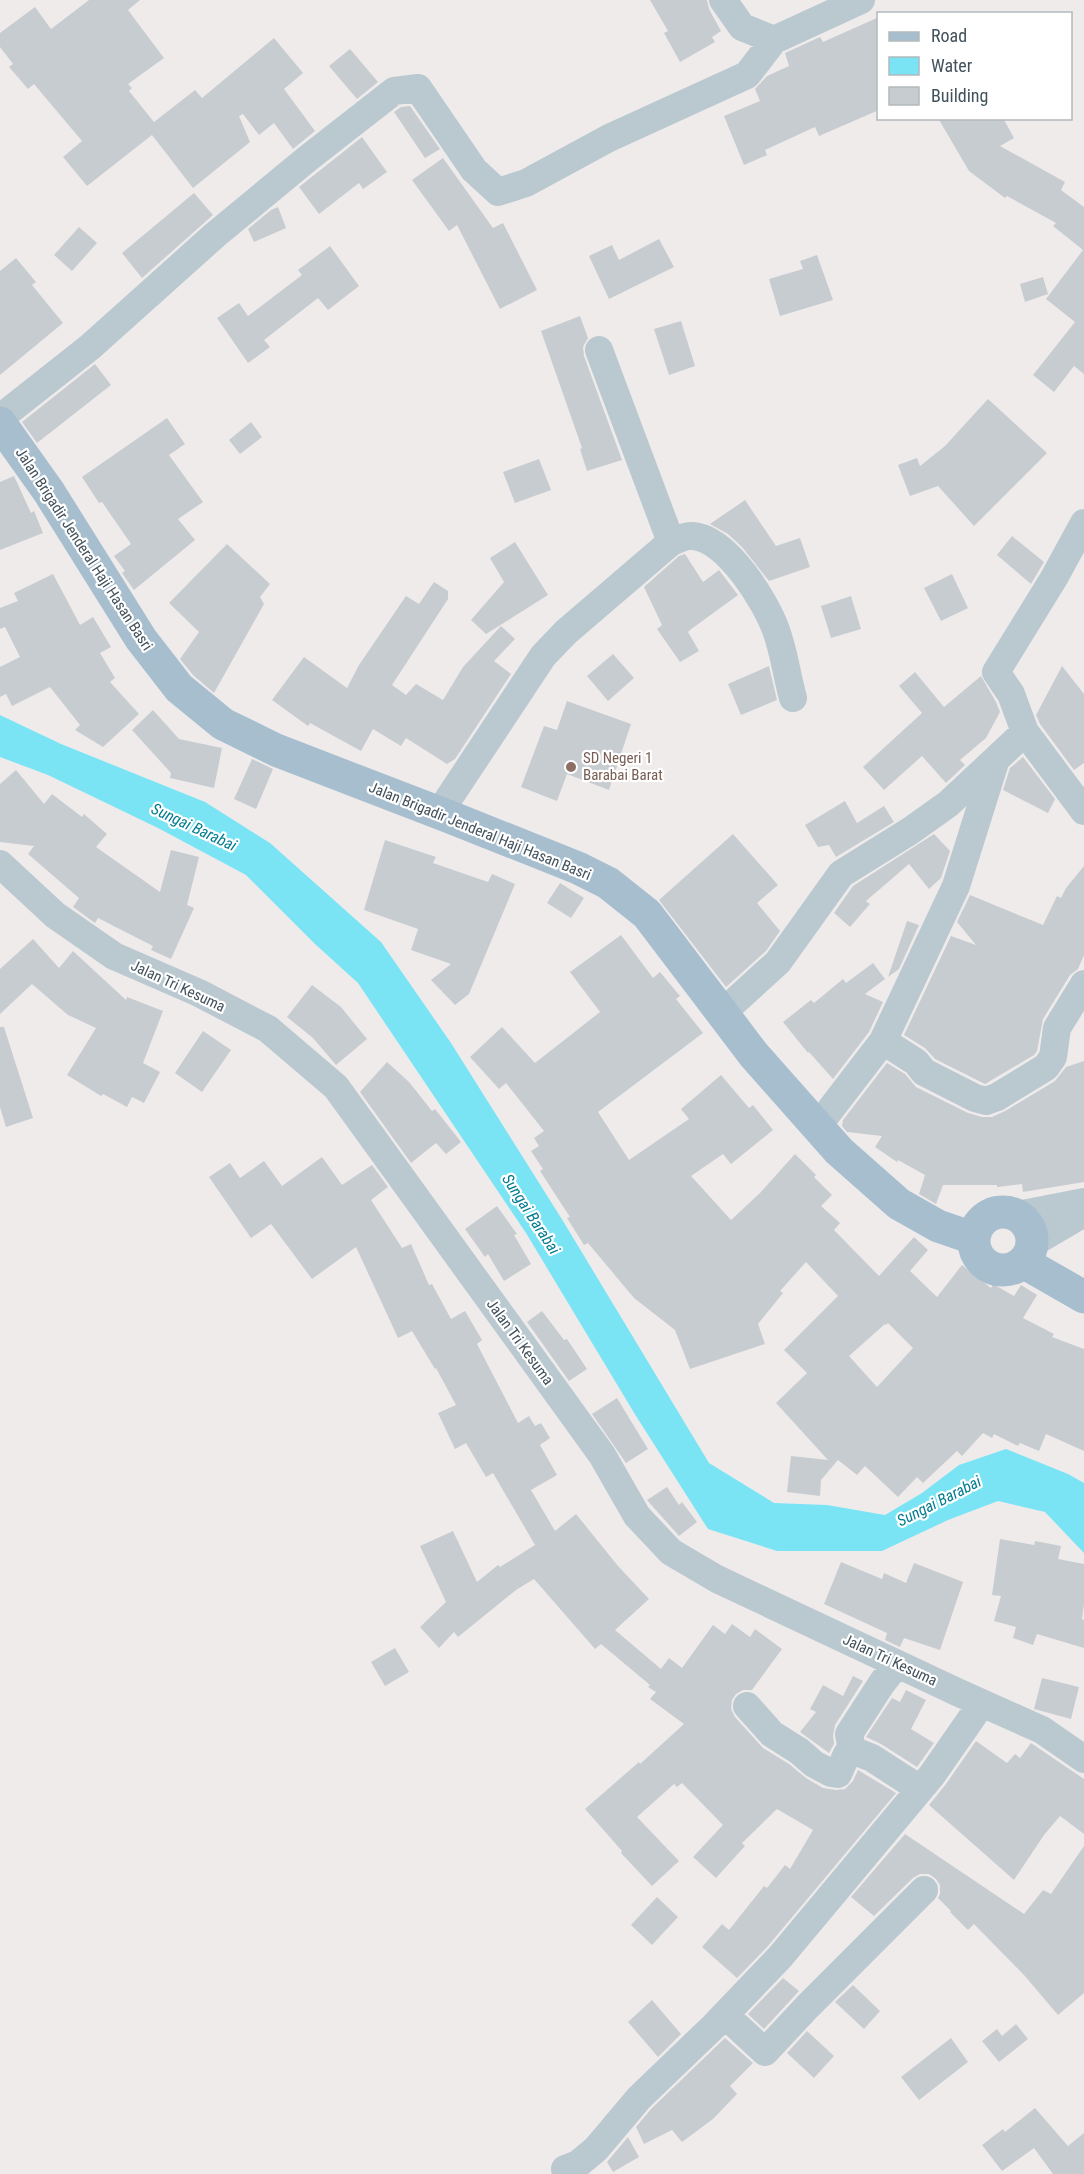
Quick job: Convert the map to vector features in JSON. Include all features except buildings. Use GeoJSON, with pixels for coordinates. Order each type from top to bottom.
{"type":"FeatureCollection","features":[{"type":"Feature","properties":{"kind":"main road","name":"Jalan Brigadir Jenderal Haji Hasan Basri"},"geometry":{"type":"LineString","coordinates":[[0,423],[49,492],[141,639],[179,688],[223,724],[265,745],[578,868],[608,883],[647,914],[754,1055],[839,1151],[899,1204],[938,1226],[974,1238]]}},
{"type":"Feature","properties":{"kind":"main road"},"geometry":{"type":"LineString","coordinates":[[1001,1211],[1017,1215],[1027,1224],[1028,1252],[1015,1268],[995,1269],[986,1265],[979,1257],[974,1248],[974,1238],[976,1228],[982,1219],[990,1214],[1001,1211]]}},
{"type":"Feature","properties":{"kind":"main road"},"geometry":{"type":"LineString","coordinates":[[1028,1252],[1084,1297]]}},
{"type":"Feature","properties":{"kind":"street"},"geometry":{"type":"LineString","coordinates":[[723,0],[742,27],[774,40]]}},
{"type":"Feature","properties":{"kind":"street"},"geometry":{"type":"LineString","coordinates":[[0,418],[90,347],[215,235],[394,91],[418,88],[474,170],[498,192],[526,183],[609,138],[747,75],[774,40],[861,0]]}},
{"type":"Feature","properties":{"kind":"street"},"geometry":{"type":"LineString","coordinates":[[599,350],[670,542]]}},
{"type":"Feature","properties":{"kind":"street"},"geometry":{"type":"LineString","coordinates":[[439,813],[543,656],[566,632],[670,542],[690,535],[706,539],[738,564],[752,583],[776,630],[793,698]]}},
{"type":"Feature","properties":{"kind":"street"},"geometry":{"type":"LineString","coordinates":[[1080,544],[996,672],[1011,694],[1025,732],[1073,775],[1084,810]]}},
{"type":"Feature","properties":{"kind":"street"},"geometry":{"type":"LineString","coordinates":[[722,1013],[778,962],[841,874],[948,804],[1025,732]]}},
{"type":"Feature","properties":{"kind":"street"},"geometry":{"type":"LineString","coordinates":[[817,1127],[883,1041],[956,886],[995,760]]}},
{"type":"Feature","properties":{"kind":"street","name":"Jalan Tri Kesuma"},"geometry":{"type":"LineString","coordinates":[[0,864],[55,915],[114,956],[199,993],[268,1029],[336,1087],[602,1455],[637,1516],[671,1552],[717,1579],[1042,1730],[1084,1759]]}},
{"type":"Feature","properties":{"kind":"street"},"geometry":{"type":"LineString","coordinates":[[883,1041],[916,1062],[924,1072],[975,1098],[986,1101],[998,1097],[1046,1067],[1053,1057],[1057,1028],[1084,984]]}},
{"type":"Feature","properties":{"kind":"street"},"geometry":{"type":"LineString","coordinates":[[1017,1215],[1084,1202]]}},
{"type":"Feature","properties":{"kind":"street"},"geometry":{"type":"LineString","coordinates":[[1028,1252],[1084,1213]]}},
{"type":"Feature","properties":{"kind":"street"},"geometry":{"type":"LineString","coordinates":[[852,1750],[849,1734],[897,1664]]}},
{"type":"Feature","properties":{"kind":"street"},"geometry":{"type":"LineString","coordinates":[[565,2169],[578,2164],[596,2149],[639,2098],[780,1958],[920,1789],[982,1703]]}},
{"type":"Feature","properties":{"kind":"street"},"geometry":{"type":"LineString","coordinates":[[747,1706],[772,1734],[799,1750],[814,1764],[831,1773],[838,1774],[847,1754],[852,1750]]}},
{"type":"Feature","properties":{"kind":"street"},"geometry":{"type":"LineString","coordinates":[[852,1750],[872,1758],[920,1789]]}},
{"type":"Feature","properties":{"kind":"street"},"geometry":{"type":"LineString","coordinates":[[725,2015],[765,2052],[924,1890]]}},
{"type":"Feature","properties":{"kind":"water","name":"Sungai Barabai"},"geometry":{"type":"Polygon","coordinates":[[[0,715],[61,744],[205,802],[270,843],[381,942],[451,1043],[563,1221],[709,1463],[774,1503],[827,1505],[885,1515],[922,1493],[959,1465],[1006,1449],[1068,1474],[1084,1483],[1084,1553],[1045,1512],[998,1501],[948,1520],[882,1551],[777,1551],[708,1529],[636,1416],[526,1233],[358,983],[246,875],[158,828],[48,775],[0,757],[0,715]]]}},
{"type":"Feature","properties":{"kind":"place","name":"SD Negeri 1 Barabai Barat"},"geometry":{"type":"Point","coordinates":[571,767]}}]}
